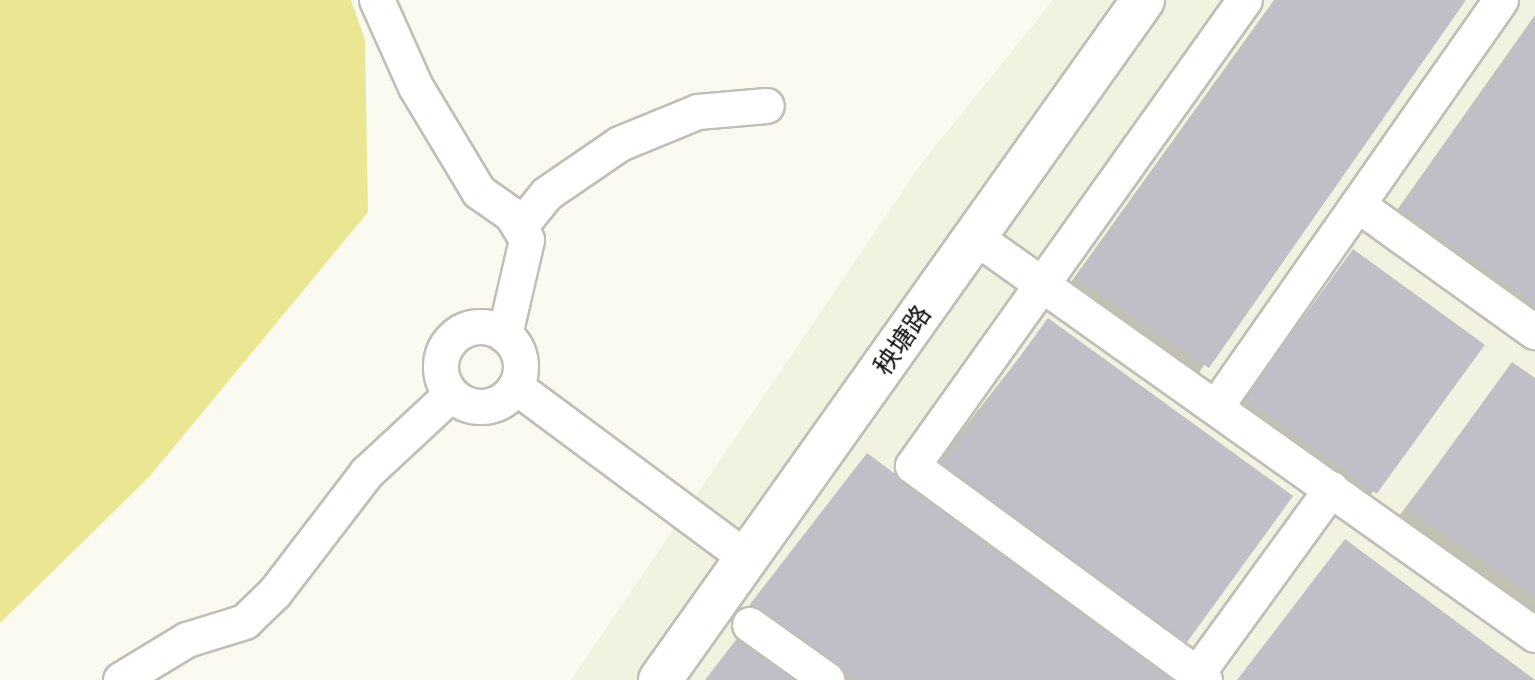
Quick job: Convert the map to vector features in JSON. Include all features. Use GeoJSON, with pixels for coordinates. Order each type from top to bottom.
{"type":"FeatureCollection","features":[{"type":"Feature","properties":{"kind":"main road","name":"秧塘路"},"geometry":{"type":"LineString","coordinates":[[660,680],[1143,0]]}},
{"type":"Feature","properties":{"kind":"lane"},"geometry":{"type":"LineString","coordinates":[[377,0],[416,87],[479,192],[521,226],[528,251],[505,335]]}},
{"type":"Feature","properties":{"kind":"lane"},"geometry":{"type":"LineString","coordinates":[[1245,0],[913,466],[1198,678],[1332,489]]}},
{"type":"Feature","properties":{"kind":"lane"},"geometry":{"type":"LineString","coordinates":[[1217,406],[1501,0]]}},
{"type":"Feature","properties":{"kind":"lane"},"geometry":{"type":"LineString","coordinates":[[521,226],[547,194],[620,144],[698,112],[767,106]]}},
{"type":"Feature","properties":{"kind":"lane"},"geometry":{"type":"LineString","coordinates":[[1358,205],[1535,332]]}},
{"type":"Feature","properties":{"kind":"lane"},"geometry":{"type":"LineString","coordinates":[[975,237],[1217,406],[1535,635]]}},
{"type":"Feature","properties":{"kind":"lane"},"geometry":{"type":"LineString","coordinates":[[480,327],[505,335],[520,356],[516,387],[488,407],[474,408],[451,395],[440,371],[446,346],[455,336],[480,327]]}},
{"type":"Feature","properties":{"kind":"lane"},"geometry":{"type":"LineString","coordinates":[[516,387],[746,558]]}},
{"type":"Feature","properties":{"kind":"lane"},"geometry":{"type":"LineString","coordinates":[[121,680],[187,640],[245,622],[275,593],[367,473],[451,395]]}},
{"type":"Feature","properties":{"kind":"lane"},"geometry":{"type":"LineString","coordinates":[[750,625],[827,680]]}},
{"type":"Feature","properties":{"kind":"shaded area"},"geometry":{"type":"Polygon","coordinates":[[[0,0],[351,0],[365,40],[368,212],[149,477],[0,623],[0,0]]]}},
{"type":"Feature","properties":{"kind":"shaded area"},"geometry":{"type":"Polygon","coordinates":[[[1053,0],[1535,0],[1535,680],[571,680],[921,164],[1053,0]]]}},
{"type":"Feature","properties":{"kind":"building"},"geometry":{"type":"Polygon","coordinates":[[[1276,0],[1466,0],[1209,368],[1076,277],[1276,0]]]}},
{"type":"Feature","properties":{"kind":"building"},"geometry":{"type":"Polygon","coordinates":[[[1535,17],[1535,304],[1400,208],[1535,17]]]}},
{"type":"Feature","properties":{"kind":"building"},"geometry":{"type":"Polygon","coordinates":[[[1353,249],[1485,345],[1377,494],[1245,398],[1353,249]]]}},
{"type":"Feature","properties":{"kind":"building"},"geometry":{"type":"Polygon","coordinates":[[[1048,318],[1293,496],[1187,643],[942,464],[1048,318]]]}},
{"type":"Feature","properties":{"kind":"building"},"geometry":{"type":"Polygon","coordinates":[[[1512,362],[1535,378],[1535,596],[1406,508],[1512,362]]]}},
{"type":"Feature","properties":{"kind":"building"},"geometry":{"type":"Polygon","coordinates":[[[867,453],[1172,680],[859,680],[751,603],[867,453]]]}},
{"type":"Feature","properties":{"kind":"building"},"geometry":{"type":"Polygon","coordinates":[[[1345,539],[1535,680],[1237,680],[1345,539]]]}},
{"type":"Feature","properties":{"kind":"building"},"geometry":{"type":"Polygon","coordinates":[[[742,632],[807,680],[705,680],[742,632]]]}}]}
